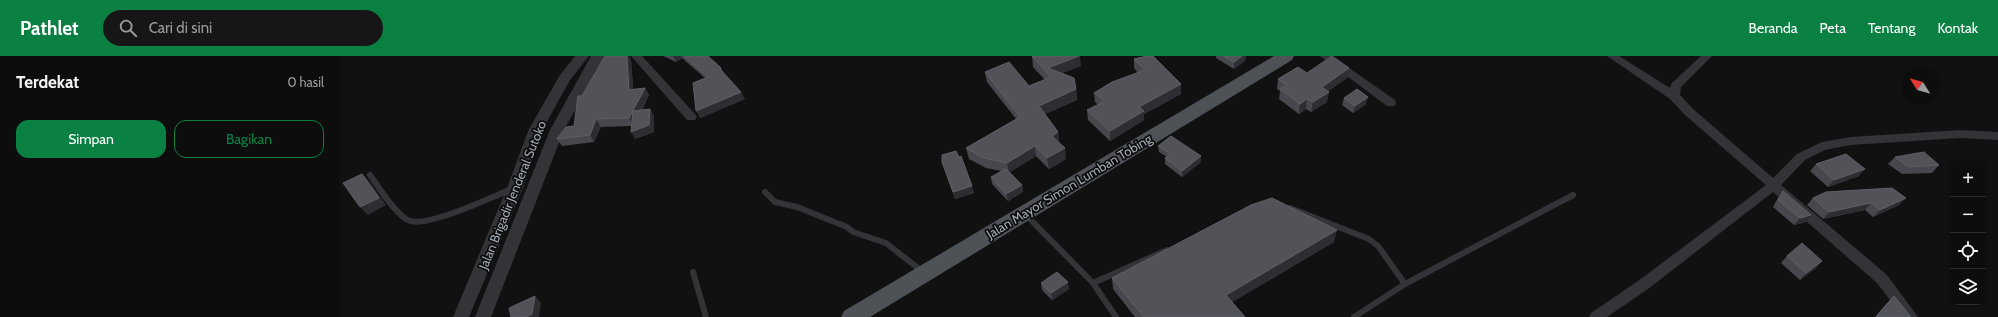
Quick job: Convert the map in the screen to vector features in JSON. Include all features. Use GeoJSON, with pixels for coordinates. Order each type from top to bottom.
{"type":"FeatureCollection","features":[{"type":"Feature","properties":{"kind":"main road","name":"Jalan Mayor Simon Lumban Tobing"},"geometry":{"type":"LineString","coordinates":[[852,317],[1286,56]]}},
{"type":"Feature","properties":{"kind":"street"},"geometry":{"type":"LineString","coordinates":[[483,317],[557,130],[595,56]]}},
{"type":"Feature","properties":{"kind":"street","name":"Jalan Brigadir Jenderal Sutoko"},"geometry":{"type":"LineString","coordinates":[[461,317],[515,188],[536,129],[565,78],[595,56]]}},
{"type":"Feature","properties":{"kind":"street"},"geometry":{"type":"LineString","coordinates":[[636,56],[691,117]]}},
{"type":"Feature","properties":{"kind":"street"},"geometry":{"type":"LineString","coordinates":[[1325,56],[1391,103]]}},
{"type":"Feature","properties":{"kind":"street"},"geometry":{"type":"LineString","coordinates":[[1612,56],[1674,96],[1689,112],[1882,278],[1911,317]]}},
{"type":"Feature","properties":{"kind":"street"},"geometry":{"type":"LineString","coordinates":[[1674,96],[1676,86],[1707,56]]}},
{"type":"Feature","properties":{"kind":"street"},"geometry":{"type":"LineString","coordinates":[[536,129],[557,130]]}},
{"type":"Feature","properties":{"kind":"street"},"geometry":{"type":"LineString","coordinates":[[1596,317],[1643,285],[1774,185],[1801,157],[1822,146],[1850,141],[1960,134],[1998,136]]}},
{"type":"Feature","properties":{"kind":"lane"},"geometry":{"type":"LineString","coordinates":[[370,175],[404,218],[415,222],[433,219],[515,188]]}},
{"type":"Feature","properties":{"kind":"lane"},"geometry":{"type":"LineString","coordinates":[[765,192],[775,202],[797,207],[847,227],[854,232],[886,243],[924,273]]}},
{"type":"Feature","properties":{"kind":"lane"},"geometry":{"type":"LineString","coordinates":[[1354,317],[1405,284],[1573,195]]}},
{"type":"Feature","properties":{"kind":"lane"},"geometry":{"type":"LineString","coordinates":[[1286,206],[1369,239],[1378,246],[1405,284]]}},
{"type":"Feature","properties":{"kind":"lane"},"geometry":{"type":"LineString","coordinates":[[1025,213],[1093,283],[1116,317]]}},
{"type":"Feature","properties":{"kind":"lane"},"geometry":{"type":"LineString","coordinates":[[1093,283],[1172,247]]}},
{"type":"Feature","properties":{"kind":"lane"},"geometry":{"type":"LineString","coordinates":[[693,272],[706,317]]}},
{"type":"Feature","properties":{"kind":"building"},"geometry":{"type":"Polygon","coordinates":[[[605,56],[627,56],[629,90],[645,88],[629,118],[596,119],[590,135],[557,139],[566,127],[574,126],[578,96],[582,96],[605,56]]]}},
{"type":"Feature","properties":{"kind":"building"},"geometry":{"type":"Polygon","coordinates":[[[684,56],[708,56],[721,68],[720,69],[741,92],[696,111],[693,83],[708,77],[684,56]]]}},
{"type":"Feature","properties":{"kind":"building"},"geometry":{"type":"Polygon","coordinates":[[[1032,56],[1079,56],[1048,68],[1074,78],[1076,89],[1039,106],[1058,132],[1052,136],[1065,148],[1047,158],[1035,146],[1007,163],[984,158],[966,148],[1020,117],[985,72],[1009,62],[1029,86],[1051,77],[1032,56]]]}},
{"type":"Feature","properties":{"kind":"building"},"geometry":{"type":"Polygon","coordinates":[[[1153,56],[1181,84],[1139,107],[1144,111],[1110,131],[1087,110],[1105,101],[1094,93],[1112,82],[1145,70],[1134,59],[1153,56]]]}},
{"type":"Feature","properties":{"kind":"building"},"geometry":{"type":"Polygon","coordinates":[[[1224,56],[1242,56],[1234,62],[1224,56]]]}},
{"type":"Feature","properties":{"kind":"building"},"geometry":{"type":"Polygon","coordinates":[[[1332,56],[1349,68],[1322,87],[1329,92],[1313,102],[1307,99],[1300,104],[1280,89],[1287,85],[1278,79],[1298,67],[1307,73],[1332,56]]]}},
{"type":"Feature","properties":{"kind":"building"},"geometry":{"type":"Polygon","coordinates":[[[1357,89],[1368,97],[1355,106],[1344,98],[1357,89]]]}},
{"type":"Feature","properties":{"kind":"building"},"geometry":{"type":"Polygon","coordinates":[[[650,109],[649,125],[631,132],[633,111],[650,109]]]}},
{"type":"Feature","properties":{"kind":"building"},"geometry":{"type":"Polygon","coordinates":[[[1171,136],[1201,156],[1182,171],[1165,158],[1171,154],[1158,146],[1171,136]]]}},
{"type":"Feature","properties":{"kind":"building"},"geometry":{"type":"Polygon","coordinates":[[[956,151],[959,157],[961,156],[972,186],[953,192],[942,162],[942,155],[956,151]]]}},
{"type":"Feature","properties":{"kind":"building"},"geometry":{"type":"Polygon","coordinates":[[[1924,152],[1939,165],[1909,167],[1895,157],[1924,152]]]}},
{"type":"Feature","properties":{"kind":"building"},"geometry":{"type":"Polygon","coordinates":[[[1846,154],[1865,169],[1834,180],[1816,164],[1846,154]]]}},
{"type":"Feature","properties":{"kind":"building"},"geometry":{"type":"Polygon","coordinates":[[[1006,169],[1022,185],[1006,194],[991,177],[1006,169]]]}},
{"type":"Feature","properties":{"kind":"building"},"geometry":{"type":"Polygon","coordinates":[[[362,174],[379,198],[360,207],[343,183],[362,174]]]}},
{"type":"Feature","properties":{"kind":"building"},"geometry":{"type":"Polygon","coordinates":[[[1892,188],[1906,198],[1880,210],[1871,203],[1829,212],[1813,198],[1826,192],[1892,188]]]}},
{"type":"Feature","properties":{"kind":"building"},"geometry":{"type":"Polygon","coordinates":[[[1783,191],[1811,215],[1800,218],[1778,200],[1783,191]]]}},
{"type":"Feature","properties":{"kind":"building"},"geometry":{"type":"Polygon","coordinates":[[[1272,198],[1337,230],[1226,295],[1245,317],[1144,317],[1112,278],[1251,205],[1272,198]]]}},
{"type":"Feature","properties":{"kind":"building"},"geometry":{"type":"Polygon","coordinates":[[[1802,243],[1822,261],[1806,273],[1787,256],[1802,243]]]}},
{"type":"Feature","properties":{"kind":"building"},"geometry":{"type":"Polygon","coordinates":[[[1057,272],[1068,282],[1051,293],[1041,283],[1057,272]]]}},
{"type":"Feature","properties":{"kind":"building"},"geometry":{"type":"Polygon","coordinates":[[[535,296],[532,314],[526,317],[511,317],[509,308],[535,296]]]}},
{"type":"Feature","properties":{"kind":"building"},"geometry":{"type":"Polygon","coordinates":[[[1894,296],[1911,317],[1876,317],[1894,296]]]}}]}
